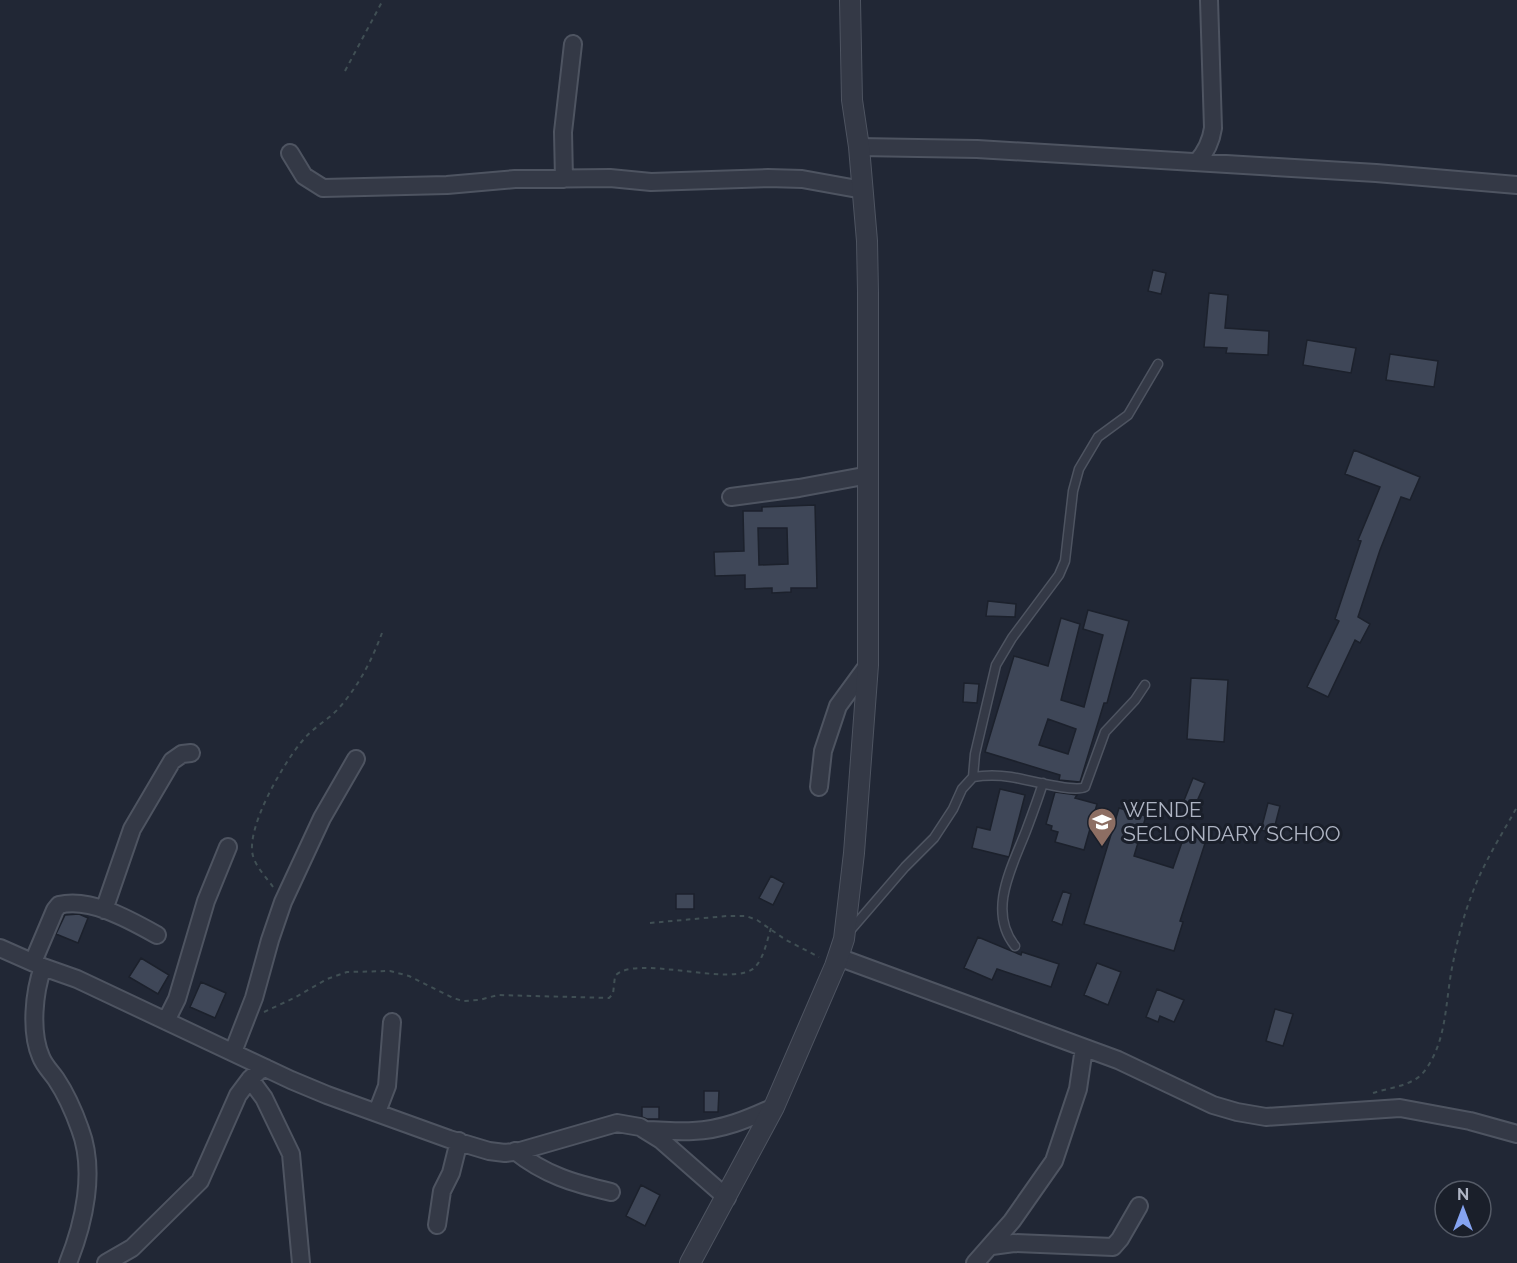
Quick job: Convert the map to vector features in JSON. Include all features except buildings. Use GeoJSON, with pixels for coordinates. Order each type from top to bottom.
{"type":"FeatureCollection","features":[{"type":"Feature","properties":{"kind":"street"},"geometry":{"type":"LineString","coordinates":[[690,1263],[774,1107],[839,954],[854,852],[868,664],[869,475],[868,292],[863,190],[852,100],[850,0]]}},
{"type":"Feature","properties":{"kind":"street"},"geometry":{"type":"LineString","coordinates":[[1197,162],[1212,139],[1213,128],[1209,0]]}},
{"type":"Feature","properties":{"kind":"street"},"geometry":{"type":"LineString","coordinates":[[564,179],[563,132],[573,44]]}},
{"type":"Feature","properties":{"kind":"street"},"geometry":{"type":"LineString","coordinates":[[859,147],[977,149],[1376,173],[1517,185]]}},
{"type":"Feature","properties":{"kind":"street"},"geometry":{"type":"LineString","coordinates":[[290,153],[304,176],[323,188],[447,185],[514,179],[610,178],[651,182],[802,179],[863,190]]}},
{"type":"Feature","properties":{"kind":"street"},"geometry":{"type":"LineString","coordinates":[[731,497],[799,488],[869,475]]}},
{"type":"Feature","properties":{"kind":"street"},"geometry":{"type":"LineString","coordinates":[[819,787],[823,751],[838,706],[868,664]]}},
{"type":"Feature","properties":{"kind":"street"},"geometry":{"type":"LineString","coordinates":[[104,910],[132,829],[172,761],[182,754],[191,753]]}},
{"type":"Feature","properties":{"kind":"street"},"geometry":{"type":"LineString","coordinates":[[233,1052],[254,998],[283,902],[322,818],[356,759]]}},
{"type":"Feature","properties":{"kind":"street"},"geometry":{"type":"LineString","coordinates":[[166,1021],[177,999],[206,901],[228,847]]}},
{"type":"Feature","properties":{"kind":"street"},"geometry":{"type":"LineString","coordinates":[[68,1263],[79,1236],[87,1175],[81,1131],[58,1081],[41,1059],[37,1045],[34,1031],[38,965],[59,905],[78,903],[104,910],[157,935]]}},
{"type":"Feature","properties":{"kind":"street"},"geometry":{"type":"LineString","coordinates":[[0,948],[77,979],[303,1085],[489,1151],[514,1151],[617,1123],[640,1127],[661,1140],[726,1198]]}},
{"type":"Feature","properties":{"kind":"street"},"geometry":{"type":"LineString","coordinates":[[839,954],[1118,1060],[1213,1105],[1237,1112],[1266,1116],[1400,1108],[1458,1118],[1517,1134]]}},
{"type":"Feature","properties":{"kind":"street"},"geometry":{"type":"LineString","coordinates":[[377,1112],[387,1086],[392,1022]]}},
{"type":"Feature","properties":{"kind":"street"},"geometry":{"type":"LineString","coordinates":[[975,1263],[1012,1221],[1054,1161],[1078,1089],[1084,1048]]}},
{"type":"Feature","properties":{"kind":"street"},"geometry":{"type":"LineString","coordinates":[[106,1263],[132,1248],[200,1181],[238,1095],[250,1079],[266,1068]]}},
{"type":"Feature","properties":{"kind":"street"},"geometry":{"type":"LineString","coordinates":[[250,1079],[264,1098],[291,1154],[301,1263]]}},
{"type":"Feature","properties":{"kind":"street"},"geometry":{"type":"LineString","coordinates":[[646,1130],[692,1132],[741,1122],[774,1107]]}},
{"type":"Feature","properties":{"kind":"street"},"geometry":{"type":"LineString","coordinates":[[437,1225],[442,1191],[451,1173],[459,1141]]}},
{"type":"Feature","properties":{"kind":"street"},"geometry":{"type":"LineString","coordinates":[[514,1151],[559,1178],[611,1192]]}},
{"type":"Feature","properties":{"kind":"street"},"geometry":{"type":"LineString","coordinates":[[992,1246],[1023,1243],[1113,1246],[1120,1239],[1139,1206]]}},
{"type":"Feature","properties":{"kind":"lane"},"geometry":{"type":"LineString","coordinates":[[839,954],[866,910],[934,838],[953,809],[962,789],[973,777],[975,754],[996,665],[1012,638],[1059,575],[1065,561],[1073,491],[1079,469],[1098,437],[1128,415],[1158,364]]}},
{"type":"Feature","properties":{"kind":"lane"},"geometry":{"type":"LineString","coordinates":[[973,777],[998,776],[1074,790],[1085,787],[1105,732],[1135,700],[1145,685]]}},
{"type":"Feature","properties":{"kind":"lane"},"geometry":{"type":"LineString","coordinates":[[1015,946],[1008,938],[1003,922],[1003,896],[1008,873],[1026,832],[1043,783]]}},
{"type":"Feature","properties":{"kind":"path"},"geometry":{"type":"LineString","coordinates":[[345,71],[383,0]]}},
{"type":"Feature","properties":{"kind":"path"},"geometry":{"type":"LineString","coordinates":[[283,902],[253,855],[252,838],[274,782],[292,753],[305,738],[337,711],[371,659],[382,633]]}},
{"type":"Feature","properties":{"kind":"path"},"geometry":{"type":"LineString","coordinates":[[1374,1093],[1417,1079],[1426,1071],[1441,1039],[1453,963],[1471,897],[1494,848],[1517,807]]}},
{"type":"Feature","properties":{"kind":"path"},"geometry":{"type":"LineString","coordinates":[[650,923],[746,916],[771,928],[786,940],[839,954]]}},
{"type":"Feature","properties":{"kind":"path"},"geometry":{"type":"LineString","coordinates":[[245,1018],[280,1005],[327,979],[347,972],[390,971],[409,976],[463,1001],[498,995],[609,998],[613,994],[615,976],[624,969],[655,968],[691,973],[744,974],[756,966],[771,928]]}},
{"type":"Feature","properties":{"kind":"place","name":"WENDE SECLONDARY SCHOO"},"geometry":{"type":"Point","coordinates":[1102,848]}}]}
